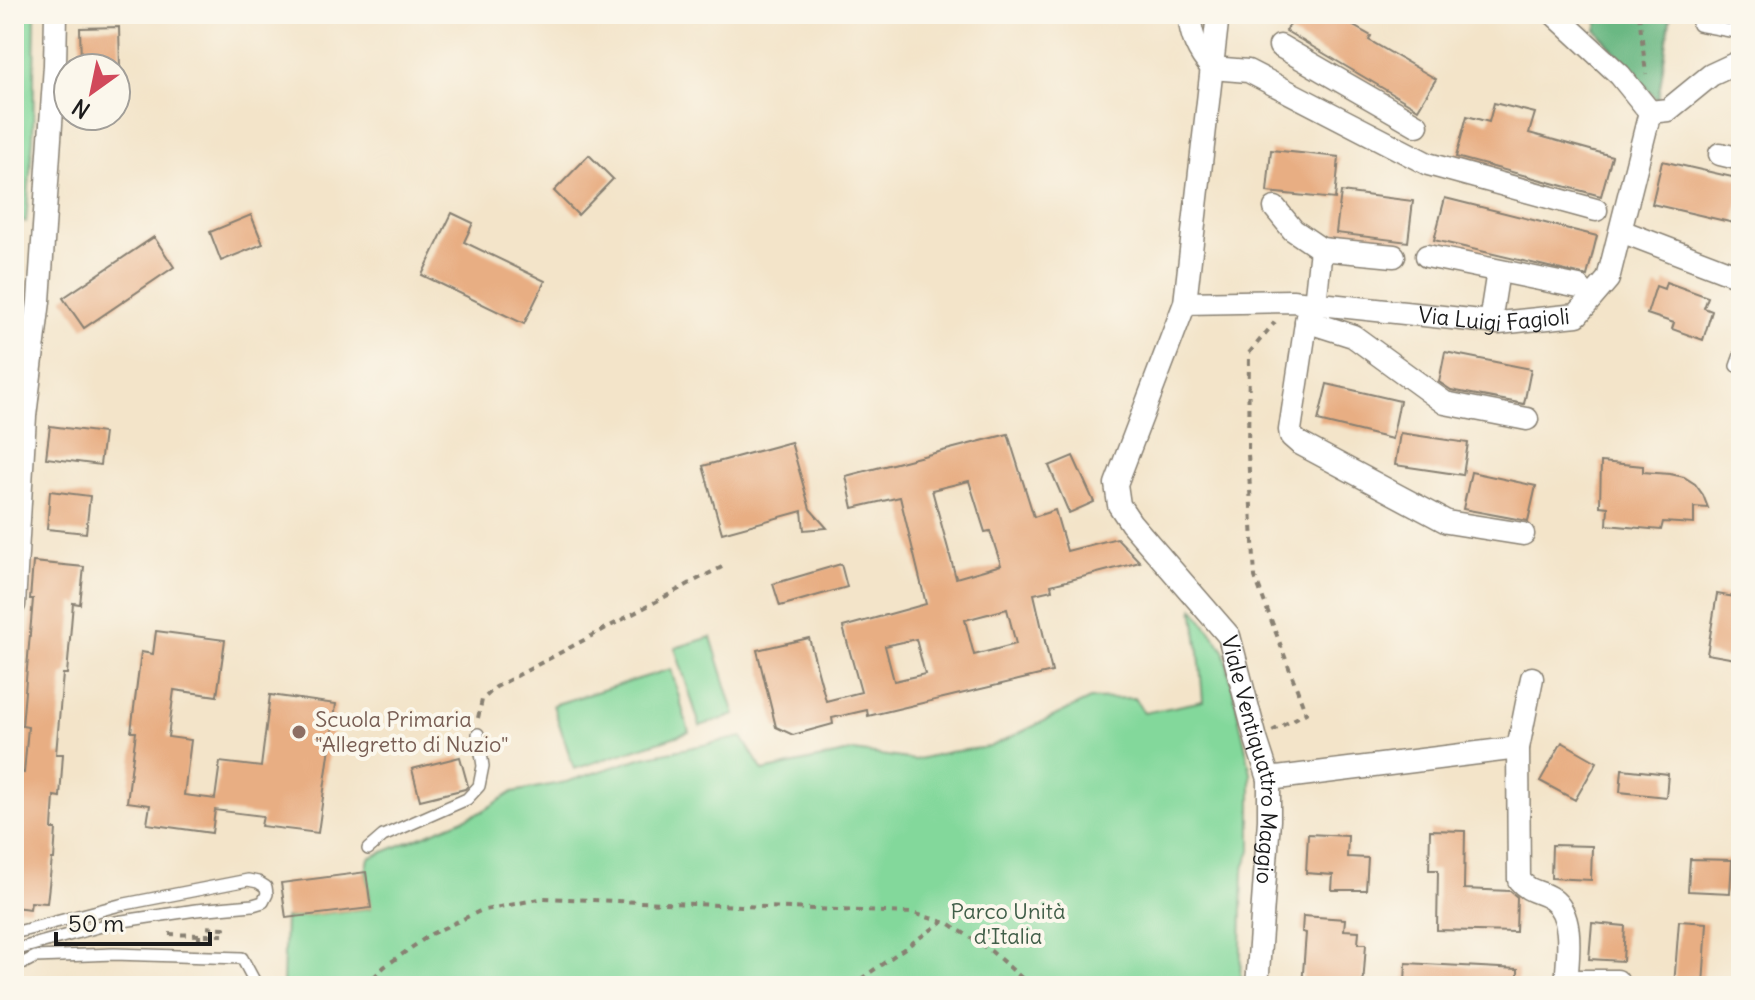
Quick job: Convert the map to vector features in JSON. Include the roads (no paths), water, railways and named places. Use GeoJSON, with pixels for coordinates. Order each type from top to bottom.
{"type":"FeatureCollection","features":[{"type":"Feature","properties":{"kind":"street"},"geometry":{"type":"LineString","coordinates":[[14,605],[25,416],[23,362],[39,301],[56,14]]}},
{"type":"Feature","properties":{"kind":"street"},"geometry":{"type":"LineString","coordinates":[[1190,14],[1200,55],[1212,68],[1248,71],[1428,164],[1596,210]]}},
{"type":"Feature","properties":{"kind":"street","name":"Viale Ventiquattro Maggio"},"geometry":{"type":"LineString","coordinates":[[1218,14],[1185,303],[1116,484],[1119,505],[1131,523],[1229,636],[1269,779],[1257,986]]}},
{"type":"Feature","properties":{"kind":"street"},"geometry":{"type":"LineString","coordinates":[[1554,14],[1620,75],[1650,112],[1668,110],[1711,75],[1741,61]]}},
{"type":"Feature","properties":{"kind":"street"},"geometry":{"type":"LineString","coordinates":[[1280,46],[1417,125]]}},
{"type":"Feature","properties":{"kind":"street"},"geometry":{"type":"LineString","coordinates":[[1362,130],[1377,102]]}},
{"type":"Feature","properties":{"kind":"street","name":"Via Luigi Fagioli"},"geometry":{"type":"LineString","coordinates":[[1185,303],[1305,307],[1499,323],[1577,315],[1608,279],[1650,112]]}},
{"type":"Feature","properties":{"kind":"street"},"geometry":{"type":"LineString","coordinates":[[1275,208],[1293,230],[1321,249],[1394,256]]}},
{"type":"Feature","properties":{"kind":"street"},"geometry":{"type":"LineString","coordinates":[[1621,231],[1741,277]]}},
{"type":"Feature","properties":{"kind":"street"},"geometry":{"type":"LineString","coordinates":[[1321,249],[1305,307],[1291,436],[1447,522],[1523,534]]}},
{"type":"Feature","properties":{"kind":"street"},"geometry":{"type":"LineString","coordinates":[[1427,256],[1579,287]]}},
{"type":"Feature","properties":{"kind":"street"},"geometry":{"type":"LineString","coordinates":[[1490,322],[1498,271]]}},
{"type":"Feature","properties":{"kind":"street"},"geometry":{"type":"LineString","coordinates":[[1305,307],[1353,336],[1445,403],[1527,419]]}},
{"type":"Feature","properties":{"kind":"street"},"geometry":{"type":"LineString","coordinates":[[1532,678],[1518,748],[1519,880],[1527,889],[1550,898],[1561,907],[1568,924],[1566,983],[1617,981]]}},
{"type":"Feature","properties":{"kind":"street"},"geometry":{"type":"LineString","coordinates":[[1269,779],[1518,748]]}},
{"type":"Feature","properties":{"kind":"lane"},"geometry":{"type":"LineString","coordinates":[[1698,25],[1741,33]]}},
{"type":"Feature","properties":{"kind":"lane"},"geometry":{"type":"LineString","coordinates":[[1736,366],[1741,352]]}},
{"type":"Feature","properties":{"kind":"lane"},"geometry":{"type":"LineString","coordinates":[[368,849],[383,836],[467,799],[479,786],[483,766],[478,734]]}},
{"type":"Feature","properties":{"kind":"lane"},"geometry":{"type":"LineString","coordinates":[[14,933],[120,905],[248,880],[266,887],[263,902],[253,905],[116,922],[14,950]]}},
{"type":"Feature","properties":{"kind":"lane"},"geometry":{"type":"LineString","coordinates":[[14,968],[35,957],[114,954],[242,958],[257,986]]}},
{"type":"Feature","properties":{"kind":"place","name":"Scuola Primaria \"Allegretto di Nuzio\""},"geometry":{"type":"Point","coordinates":[299,732]}},
{"type":"Feature","properties":{"kind":"park label","name":"Parco Unità d'Italia"},"geometry":{"type":"Point","coordinates":[1008,924]}}]}
